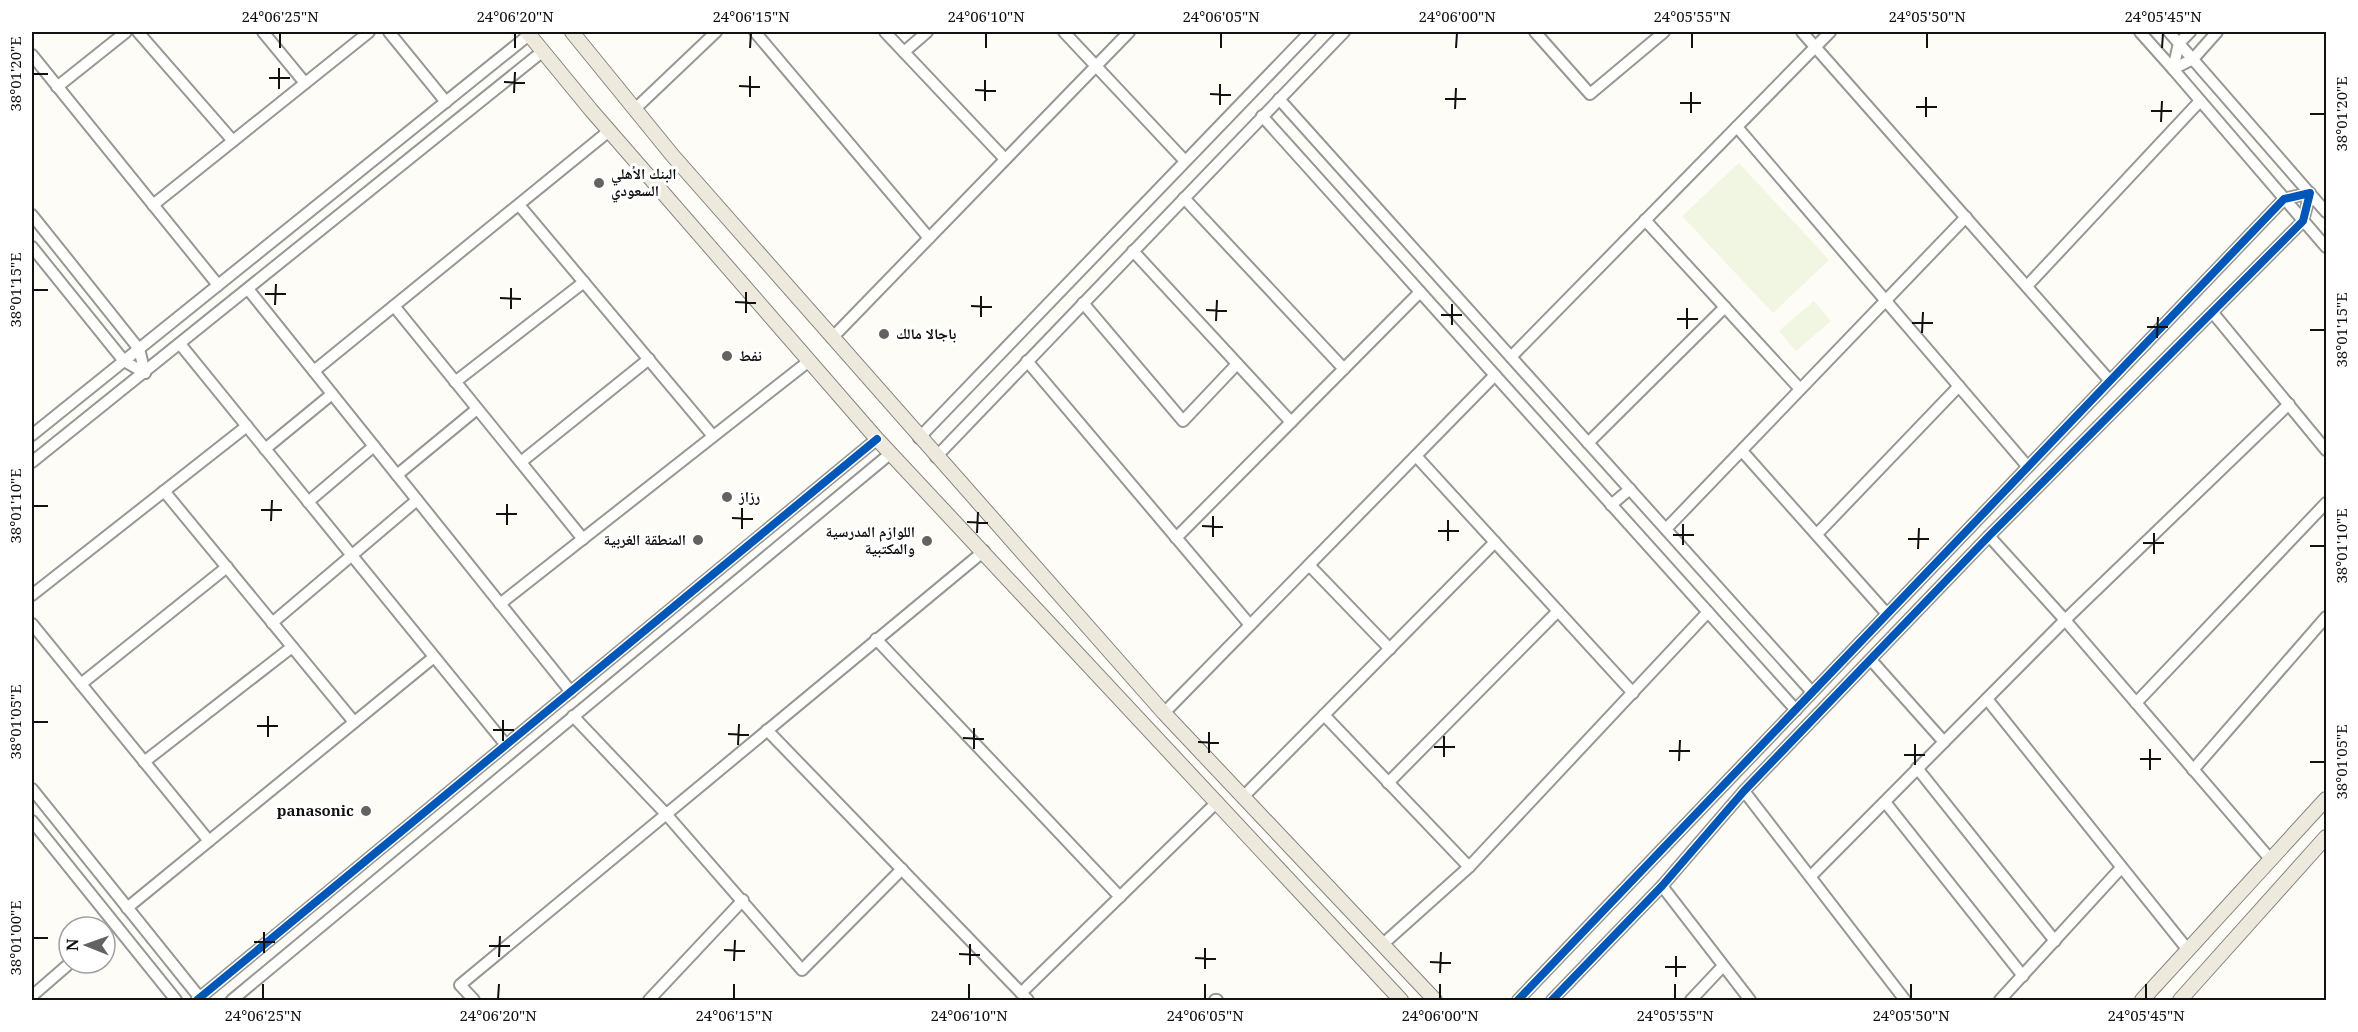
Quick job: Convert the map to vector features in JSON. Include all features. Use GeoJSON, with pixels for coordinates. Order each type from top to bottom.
{"type":"FeatureCollection","features":[{"type":"Feature","properties":{"kind":"main road"},"geometry":{"type":"LineString","coordinates":[[572,32],[635,109],[832,338],[1164,713],[1435,1000]]}},
{"type":"Feature","properties":{"kind":"main road"},"geometry":{"type":"LineString","coordinates":[[529,33],[609,132],[877,439],[1401,1000]]}},
{"type":"Feature","properties":{"kind":"main road"},"geometry":{"type":"LineString","coordinates":[[2142,1000],[2326,799]]}},
{"type":"Feature","properties":{"kind":"main road"},"geometry":{"type":"LineString","coordinates":[[2180,1000],[2326,837]]}},
{"type":"Feature","properties":{"kind":"street"},"geometry":{"type":"LineString","coordinates":[[57,87],[126,32]]}},
{"type":"Feature","properties":{"kind":"street"},"geometry":{"type":"LineString","coordinates":[[138,32],[233,141]]}},
{"type":"Feature","properties":{"kind":"street"},"geometry":{"type":"LineString","coordinates":[[263,32],[305,83]]}},
{"type":"Feature","properties":{"kind":"street"},"geometry":{"type":"LineString","coordinates":[[153,205],[369,32]]}},
{"type":"Feature","properties":{"kind":"street"},"geometry":{"type":"LineString","coordinates":[[388,32],[446,102]]}},
{"type":"Feature","properties":{"kind":"street"},"geometry":{"type":"LineString","coordinates":[[635,109],[716,32]]}},
{"type":"Feature","properties":{"kind":"street"},"geometry":{"type":"LineString","coordinates":[[755,32],[928,238]]}},
{"type":"Feature","properties":{"kind":"street"},"geometry":{"type":"LineString","coordinates":[[885,32],[1005,159]]}},
{"type":"Feature","properties":{"kind":"street"},"geometry":{"type":"LineString","coordinates":[[904,52],[927,32]]}},
{"type":"Feature","properties":{"kind":"street"},"geometry":{"type":"LineString","coordinates":[[1064,32],[1185,161]]}},
{"type":"Feature","properties":{"kind":"street"},"geometry":{"type":"LineString","coordinates":[[832,338],[1129,32]]}},
{"type":"Feature","properties":{"kind":"street"},"geometry":{"type":"LineString","coordinates":[[919,438],[1310,32]]}},
{"type":"Feature","properties":{"kind":"street"},"geometry":{"type":"LineString","coordinates":[[936,457],[1344,32]]}},
{"type":"Feature","properties":{"kind":"street"},"geometry":{"type":"LineString","coordinates":[[1535,32],[1590,94],[1665,32]]}},
{"type":"Feature","properties":{"kind":"street"},"geometry":{"type":"LineString","coordinates":[[1803,32],[2110,381]]}},
{"type":"Feature","properties":{"kind":"street"},"geometry":{"type":"LineString","coordinates":[[1511,357],[1830,32]]}},
{"type":"Feature","properties":{"kind":"street"},"geometry":{"type":"LineString","coordinates":[[2140,32],[2326,247]]}},
{"type":"Feature","properties":{"kind":"street"},"geometry":{"type":"LineString","coordinates":[[2169,32],[2326,212]]}},
{"type":"Feature","properties":{"kind":"street"},"geometry":{"type":"LineString","coordinates":[[2173,69],[2179,44],[2190,32]]}},
{"type":"Feature","properties":{"kind":"street"},"geometry":{"type":"LineString","coordinates":[[2173,69],[2193,59],[2217,32]]}},
{"type":"Feature","properties":{"kind":"street"},"geometry":{"type":"LineString","coordinates":[[32,435],[529,33]]}},
{"type":"Feature","properties":{"kind":"street"},"geometry":{"type":"LineString","coordinates":[[32,462],[543,51]]}},
{"type":"Feature","properties":{"kind":"street"},"geometry":{"type":"LineString","coordinates":[[32,56],[218,285]]}},
{"type":"Feature","properties":{"kind":"street"},"geometry":{"type":"LineString","coordinates":[[1279,99],[1812,692]]}},
{"type":"Feature","properties":{"kind":"street"},"geometry":{"type":"LineString","coordinates":[[2027,286],[2200,101]]}},
{"type":"Feature","properties":{"kind":"street"},"geometry":{"type":"LineString","coordinates":[[1262,116],[1796,710]]}},
{"type":"Feature","properties":{"kind":"street"},"geometry":{"type":"LineString","coordinates":[[1737,127],[2028,467]]}},
{"type":"Feature","properties":{"kind":"street"},"geometry":{"type":"LineString","coordinates":[[314,371],[609,132]]}},
{"type":"Feature","properties":{"kind":"street"},"geometry":{"type":"LineString","coordinates":[[1518,1000],[2284,198],[2310,193]]}},
{"type":"Feature","properties":{"kind":"street"},"geometry":{"type":"LineString","coordinates":[[1552,1000],[1662,886],[1744,791],[1989,536],[2303,221],[2310,193]]}},
{"type":"Feature","properties":{"kind":"street"},"geometry":{"type":"LineString","coordinates":[[1184,198],[1344,369]]}},
{"type":"Feature","properties":{"kind":"street"},"geometry":{"type":"LineString","coordinates":[[519,205],[713,436]]}},
{"type":"Feature","properties":{"kind":"street"},"geometry":{"type":"LineString","coordinates":[[32,215],[139,349],[145,373]]}},
{"type":"Feature","properties":{"kind":"street"},"geometry":{"type":"LineString","coordinates":[[1666,529],[1966,217]]}},
{"type":"Feature","properties":{"kind":"street"},"geometry":{"type":"LineString","coordinates":[[1646,220],[1800,389]]}},
{"type":"Feature","properties":{"kind":"street"},"geometry":{"type":"LineString","coordinates":[[32,247],[124,361],[145,373]]}},
{"type":"Feature","properties":{"kind":"street"},"geometry":{"type":"LineString","coordinates":[[1133,251],[1292,422]]}},
{"type":"Feature","properties":{"kind":"street"},"geometry":{"type":"LineString","coordinates":[[455,382],[584,282]]}},
{"type":"Feature","properties":{"kind":"street"},"geometry":{"type":"LineString","coordinates":[[248,289],[570,692]]}},
{"type":"Feature","properties":{"kind":"street"},"geometry":{"type":"LineString","coordinates":[[1176,538],[1420,292]]}},
{"type":"Feature","properties":{"kind":"street"},"geometry":{"type":"LineString","coordinates":[[1083,303],[1183,421],[1237,364]]}},
{"type":"Feature","properties":{"kind":"street"},"geometry":{"type":"LineString","coordinates":[[394,306],[583,539]]}},
{"type":"Feature","properties":{"kind":"street"},"geometry":{"type":"LineString","coordinates":[[1588,443],[1725,307]]}},
{"type":"Feature","properties":{"kind":"street"},"geometry":{"type":"LineString","coordinates":[[2213,313],[2326,450]]}},
{"type":"Feature","properties":{"kind":"street"},"geometry":{"type":"LineString","coordinates":[[180,344],[506,746]]}},
{"type":"Feature","properties":{"kind":"street"},"geometry":{"type":"LineString","coordinates":[[521,462],[649,359]]}},
{"type":"Feature","properties":{"kind":"street"},"geometry":{"type":"LineString","coordinates":[[500,604],[809,360]]}},
{"type":"Feature","properties":{"kind":"street"},"geometry":{"type":"LineString","coordinates":[[1027,361],[1250,625]]}},
{"type":"Feature","properties":{"kind":"street"},"geometry":{"type":"LineString","coordinates":[[1164,713],[1495,375]]}},
{"type":"Feature","properties":{"kind":"street"},"geometry":{"type":"LineString","coordinates":[[1816,534],[1959,386]]}},
{"type":"Feature","properties":{"kind":"street"},"geometry":{"type":"LineString","coordinates":[[265,448],[332,394]]}},
{"type":"Feature","properties":{"kind":"street"},"geometry":{"type":"LineString","coordinates":[[1810,876],[2065,620],[2289,404]]}},
{"type":"Feature","properties":{"kind":"street"},"geometry":{"type":"LineString","coordinates":[[397,476],[477,409]]}},
{"type":"Feature","properties":{"kind":"street"},"geometry":{"type":"LineString","coordinates":[[32,595],[247,426]]}},
{"type":"Feature","properties":{"kind":"street"},"geometry":{"type":"LineString","coordinates":[[32,789],[198,999],[877,439]]}},
{"type":"Feature","properties":{"kind":"street"},"geometry":{"type":"LineString","coordinates":[[308,502],[374,446]]}},
{"type":"Feature","properties":{"kind":"street"},"geometry":{"type":"LineString","coordinates":[[1742,450],[1887,614]]}},
{"type":"Feature","properties":{"kind":"street"},"geometry":{"type":"LineString","coordinates":[[232,1000],[891,453]]}},
{"type":"Feature","properties":{"kind":"street"},"geometry":{"type":"LineString","coordinates":[[1416,456],[1633,693]]}},
{"type":"Feature","properties":{"kind":"street"},"geometry":{"type":"LineString","coordinates":[[1611,505],[1630,489]]}},
{"type":"Feature","properties":{"kind":"street"},"geometry":{"type":"LineString","coordinates":[[164,491],[354,722]]}},
{"type":"Feature","properties":{"kind":"street"},"geometry":{"type":"LineString","coordinates":[[273,622],[417,500]]}},
{"type":"Feature","properties":{"kind":"street"},"geometry":{"type":"LineString","coordinates":[[2136,703],[2326,503]]}},
{"type":"Feature","properties":{"kind":"street"},"geometry":{"type":"LineString","coordinates":[[1989,536],[2065,620],[2271,860]]}},
{"type":"Feature","properties":{"kind":"street"},"geometry":{"type":"LineString","coordinates":[[1243,797],[1495,542]]}},
{"type":"Feature","properties":{"kind":"street"},"geometry":{"type":"LineString","coordinates":[[474,1000],[460,985],[984,551]]}},
{"type":"Feature","properties":{"kind":"street"},"geometry":{"type":"LineString","coordinates":[[1309,565],[1390,649]]}},
{"type":"Feature","properties":{"kind":"street"},"geometry":{"type":"LineString","coordinates":[[81,684],[227,567]]}},
{"type":"Feature","properties":{"kind":"street"},"geometry":{"type":"LineString","coordinates":[[1388,783],[1558,611]]}},
{"type":"Feature","properties":{"kind":"street"},"geometry":{"type":"LineString","coordinates":[[1383,944],[1469,867],[1708,612]]}},
{"type":"Feature","properties":{"kind":"street"},"geometry":{"type":"LineString","coordinates":[[2193,770],[2326,617]]}},
{"type":"Feature","properties":{"kind":"street"},"geometry":{"type":"LineString","coordinates":[[32,624],[209,841]]}},
{"type":"Feature","properties":{"kind":"street"},"geometry":{"type":"LineString","coordinates":[[876,639],[1120,897]]}},
{"type":"Feature","properties":{"kind":"street"},"geometry":{"type":"LineString","coordinates":[[144,762],[292,647]]}},
{"type":"Feature","properties":{"kind":"street"},"geometry":{"type":"LineString","coordinates":[[127,908],[434,657]]}},
{"type":"Feature","properties":{"kind":"street"},"geometry":{"type":"LineString","coordinates":[[1871,660],[1944,742]]}},
{"type":"Feature","properties":{"kind":"street"},"geometry":{"type":"LineString","coordinates":[[1987,699],[2188,950]]}},
{"type":"Feature","properties":{"kind":"street"},"geometry":{"type":"LineString","coordinates":[[1324,715],[1469,867]]}},
{"type":"Feature","properties":{"kind":"street"},"geometry":{"type":"LineString","coordinates":[[573,717],[666,814],[802,970],[902,869]]}},
{"type":"Feature","properties":{"kind":"street"},"geometry":{"type":"LineString","coordinates":[[767,729],[1025,997],[1120,897],[1216,803]]}},
{"type":"Feature","properties":{"kind":"street"},"geometry":{"type":"LineString","coordinates":[[1917,768],[2055,941]]}},
{"type":"Feature","properties":{"kind":"street"},"geometry":{"type":"LineString","coordinates":[[1744,791],[1905,1000]]}},
{"type":"Feature","properties":{"kind":"street"},"geometry":{"type":"LineString","coordinates":[[1885,802],[2023,976]]}},
{"type":"Feature","properties":{"kind":"street"},"geometry":{"type":"LineString","coordinates":[[32,821],[108,915]]}},
{"type":"Feature","properties":{"kind":"street"},"geometry":{"type":"LineString","coordinates":[[2000,1000],[2121,868]]}},
{"type":"Feature","properties":{"kind":"street"},"geometry":{"type":"LineString","coordinates":[[1662,886],[1750,1000]]}},
{"type":"Feature","properties":{"kind":"street"},"geometry":{"type":"LineString","coordinates":[[649,1000],[743,900]]}},
{"type":"Feature","properties":{"kind":"street"},"geometry":{"type":"LineString","coordinates":[[117,926],[176,1000]]}},
{"type":"Feature","properties":{"kind":"street"},"geometry":{"type":"LineString","coordinates":[[1691,1000],[1723,966]]}},
{"type":"Feature","properties":{"kind":"street"},"geometry":{"type":"LineString","coordinates":[[32,993],[57,973]]}},
{"type":"Feature","properties":{"kind":"green space"},"geometry":{"type":"Polygon","coordinates":[[[1739,163],[1829,260],[1773,313],[1682,216],[1739,163]]]}},
{"type":"Feature","properties":{"kind":"green space"},"geometry":{"type":"Polygon","coordinates":[[[1814,301],[1831,321],[1796,351],[1779,331],[1814,301]]]}},
{"type":"Feature","properties":{"kind":"cycle path"},"geometry":{"type":"LineString","coordinates":[[1518,1000],[2284,199],[2310,193],[2303,221],[1989,536],[1744,791],[1662,886],[1552,1000]]}},
{"type":"Feature","properties":{"kind":"cycle path"},"geometry":{"type":"LineString","coordinates":[[197,1000],[877,439]]}},
{"type":"Feature","properties":{"kind":"place","name":"البنك الأهلي السعودي"},"geometry":{"type":"Point","coordinates":[599,183]}},
{"type":"Feature","properties":{"kind":"place","name":"باجالا مالك"},"geometry":{"type":"Point","coordinates":[884,334]}},
{"type":"Feature","properties":{"kind":"place","name":"نفط"},"geometry":{"type":"Point","coordinates":[727,356]}},
{"type":"Feature","properties":{"kind":"place","name":"رزاز"},"geometry":{"type":"Point","coordinates":[727,497]}},
{"type":"Feature","properties":{"kind":"place","name":"المنطقة الغربية"},"geometry":{"type":"Point","coordinates":[698,540]}},
{"type":"Feature","properties":{"kind":"place","name":"اللوازم المدرسية والمكتبية"},"geometry":{"type":"Point","coordinates":[927,541]}},
{"type":"Feature","properties":{"kind":"place","name":"panasonic"},"geometry":{"type":"Point","coordinates":[366,811]}}]}
